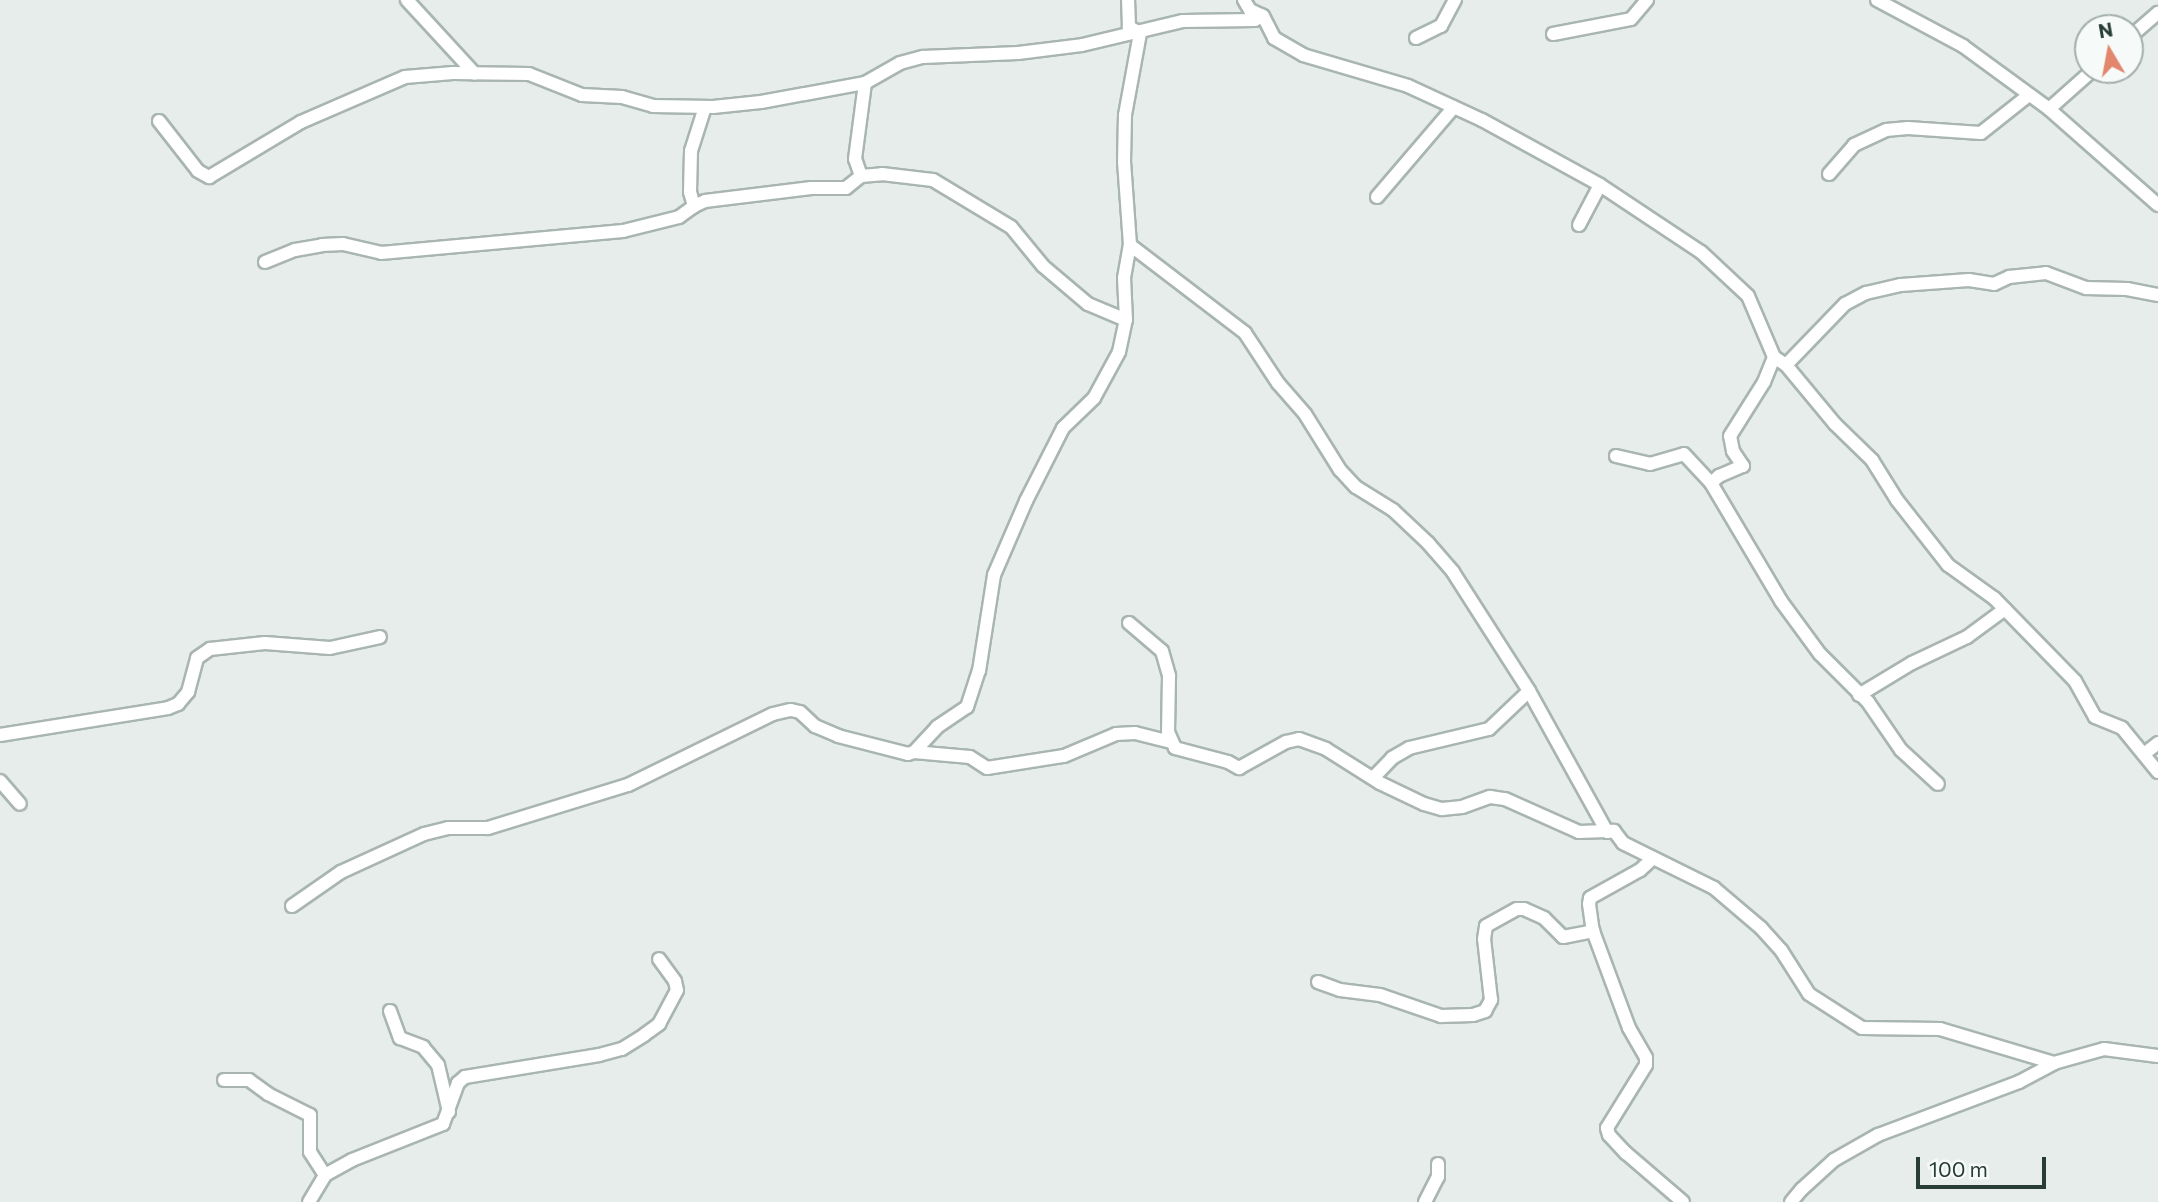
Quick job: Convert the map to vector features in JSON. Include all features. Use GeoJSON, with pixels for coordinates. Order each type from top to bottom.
{"type":"FeatureCollection","features":[{"type":"Feature","properties":{"kind":"street"},"geometry":{"type":"LineString","coordinates":[[407,0],[475,74]]}},
{"type":"Feature","properties":{"kind":"street"},"geometry":{"type":"LineString","coordinates":[[1128,0],[1129,27],[1140,33]]}},
{"type":"Feature","properties":{"kind":"street"},"geometry":{"type":"LineString","coordinates":[[1244,0],[1250,10],[1261,15],[1274,38],[1303,55],[1408,86],[1454,107],[1600,185],[1701,252],[1748,296],[1774,357],[1786,365],[1835,424],[1872,460],[1897,500],[1948,565],[2005,609],[2075,681],[2095,717],[2122,728],[2158,772]]}},
{"type":"Feature","properties":{"kind":"street"},"geometry":{"type":"LineString","coordinates":[[1416,38],[1441,26],[1455,0]]}},
{"type":"Feature","properties":{"kind":"street"},"geometry":{"type":"LineString","coordinates":[[1553,34],[1631,19],[1647,0]]}},
{"type":"Feature","properties":{"kind":"street"},"geometry":{"type":"LineString","coordinates":[[1877,0],[1964,46],[2049,110],[2158,205]]}},
{"type":"Feature","properties":{"kind":"street"},"geometry":{"type":"LineString","coordinates":[[2144,25],[2158,13]]}},
{"type":"Feature","properties":{"kind":"street"},"geometry":{"type":"LineString","coordinates":[[159,121],[198,171],[209,177],[301,122],[405,77],[453,73],[528,74],[582,95],[622,97],[653,106],[705,107],[761,102],[865,83],[900,63],[923,57],[1018,53],[1082,45],[1183,21],[1255,20],[1261,15]]}},
{"type":"Feature","properties":{"kind":"street"},"geometry":{"type":"LineString","coordinates":[[914,752],[937,727],[967,707],[972,698],[984,646],[994,575],[1026,501],[1063,428],[1094,398],[1114,365],[1126,320],[1124,278],[1130,245],[1124,162],[1125,115],[1140,33]]}},
{"type":"Feature","properties":{"kind":"street"},"geometry":{"type":"LineString","coordinates":[[861,176],[855,159],[865,83]]}},
{"type":"Feature","properties":{"kind":"street"},"geometry":{"type":"LineString","coordinates":[[2049,110],[2078,84]]}},
{"type":"Feature","properties":{"kind":"street"},"geometry":{"type":"LineString","coordinates":[[1829,174],[1854,145],[1886,130],[1908,128],[1981,133],[2029,95]]}},
{"type":"Feature","properties":{"kind":"street"},"geometry":{"type":"LineString","coordinates":[[694,206],[690,192],[691,151],[705,107]]}},
{"type":"Feature","properties":{"kind":"street"},"geometry":{"type":"LineString","coordinates":[[1377,197],[1454,107]]}},
{"type":"Feature","properties":{"kind":"street"},"geometry":{"type":"LineString","coordinates":[[265,262],[295,250],[322,245],[343,244],[374,253],[623,230],[678,217],[705,201],[811,188],[846,188],[861,176],[882,174],[933,180],[1012,227],[1042,267],[1088,304],[1126,320]]}},
{"type":"Feature","properties":{"kind":"street"},"geometry":{"type":"LineString","coordinates":[[1579,225],[1600,185]]}},
{"type":"Feature","properties":{"kind":"street"},"geometry":{"type":"LineString","coordinates":[[1130,245],[1245,333],[1278,383],[1305,414],[1340,470],[1356,487],[1393,510],[1428,543],[1453,572],[1529,691],[1608,832],[1614,831]]}},
{"type":"Feature","properties":{"kind":"street"},"geometry":{"type":"LineString","coordinates":[[1786,365],[1827,320],[1846,304],[1866,293],[1901,285],[1969,280],[1994,284],[2009,277],[2046,273],[2086,288],[2127,289],[2158,295]]}},
{"type":"Feature","properties":{"kind":"street"},"geometry":{"type":"LineString","coordinates":[[1712,483],[1718,476],[1743,466],[1733,451],[1730,436],[1764,382],[1774,357]]}},
{"type":"Feature","properties":{"kind":"street"},"geometry":{"type":"LineString","coordinates":[[1616,456],[1650,464],[1683,453],[1712,483],[1781,601],[1820,654],[1859,695],[1901,750],[1938,784]]}},
{"type":"Feature","properties":{"kind":"street"},"geometry":{"type":"LineString","coordinates":[[1859,695],[1912,663],[1967,637],[2005,609]]}},
{"type":"Feature","properties":{"kind":"street"},"geometry":{"type":"LineString","coordinates":[[1129,623],[1162,651],[1169,676],[1167,718],[1170,742],[1175,748],[1228,762],[1239,768],[1286,741],[1298,739],[1326,749],[1373,778],[1424,804],[1442,809],[1462,807],[1490,797],[1505,799],[1579,832],[1614,831]]}},
{"type":"Feature","properties":{"kind":"street"},"geometry":{"type":"LineString","coordinates":[[0,735],[169,708],[178,704],[188,692],[197,657],[209,649],[265,643],[330,648],[380,636]]}},
{"type":"Feature","properties":{"kind":"street"},"geometry":{"type":"LineString","coordinates":[[1373,778],[1392,758],[1409,748],[1489,729],[1529,691]]}},
{"type":"Feature","properties":{"kind":"street"},"geometry":{"type":"LineString","coordinates":[[292,906],[341,872],[424,834],[448,828],[488,828],[628,785],[773,714],[791,710],[800,712],[815,726],[838,736],[903,754],[914,752],[970,757],[988,768],[1064,757],[1116,734],[1135,733],[1170,742]]}},
{"type":"Feature","properties":{"kind":"street"},"geometry":{"type":"LineString","coordinates":[[2144,754],[2158,743]]}},
{"type":"Feature","properties":{"kind":"street"},"geometry":{"type":"LineString","coordinates":[[0,781],[20,804]]}},
{"type":"Feature","properties":{"kind":"street"},"geometry":{"type":"LineString","coordinates":[[1614,831],[1623,843],[1714,888],[1761,928],[1781,950],[1796,978],[1809,994],[1862,1028],[1940,1029],[2054,1063]]}},
{"type":"Feature","properties":{"kind":"street"},"geometry":{"type":"LineString","coordinates":[[1653,858],[1640,870],[1590,898],[1592,931],[1629,1028],[1646,1058],[1646,1065],[1607,1128],[1609,1135],[1626,1153],[1683,1202]]}},
{"type":"Feature","properties":{"kind":"street"},"geometry":{"type":"LineString","coordinates":[[1318,982],[1340,990],[1380,995],[1441,1016],[1474,1014],[1485,1011],[1491,1000],[1484,939],[1486,926],[1517,909],[1524,909],[1544,918],[1563,937],[1592,931]]}},
{"type":"Feature","properties":{"kind":"street"},"geometry":{"type":"LineString","coordinates":[[309,1202],[325,1175],[352,1160],[438,1128],[447,1119],[458,1083],[465,1077],[599,1055],[622,1049],[644,1035],[659,1024],[677,990],[675,981],[659,959]]}},
{"type":"Feature","properties":{"kind":"street"},"geometry":{"type":"LineString","coordinates":[[390,1011],[400,1038],[423,1047],[438,1065],[449,1112]]}},
{"type":"Feature","properties":{"kind":"street"},"geometry":{"type":"LineString","coordinates":[[1791,1202],[1801,1189],[1835,1160],[1878,1135],[2019,1082],[2054,1063],[2104,1049],[2158,1056]]}},
{"type":"Feature","properties":{"kind":"street"},"geometry":{"type":"LineString","coordinates":[[224,1080],[249,1080],[268,1094],[310,1115],[310,1152],[325,1175]]}},
{"type":"Feature","properties":{"kind":"street"},"geometry":{"type":"LineString","coordinates":[[1425,1202],[1438,1177],[1438,1164]]}}]}
